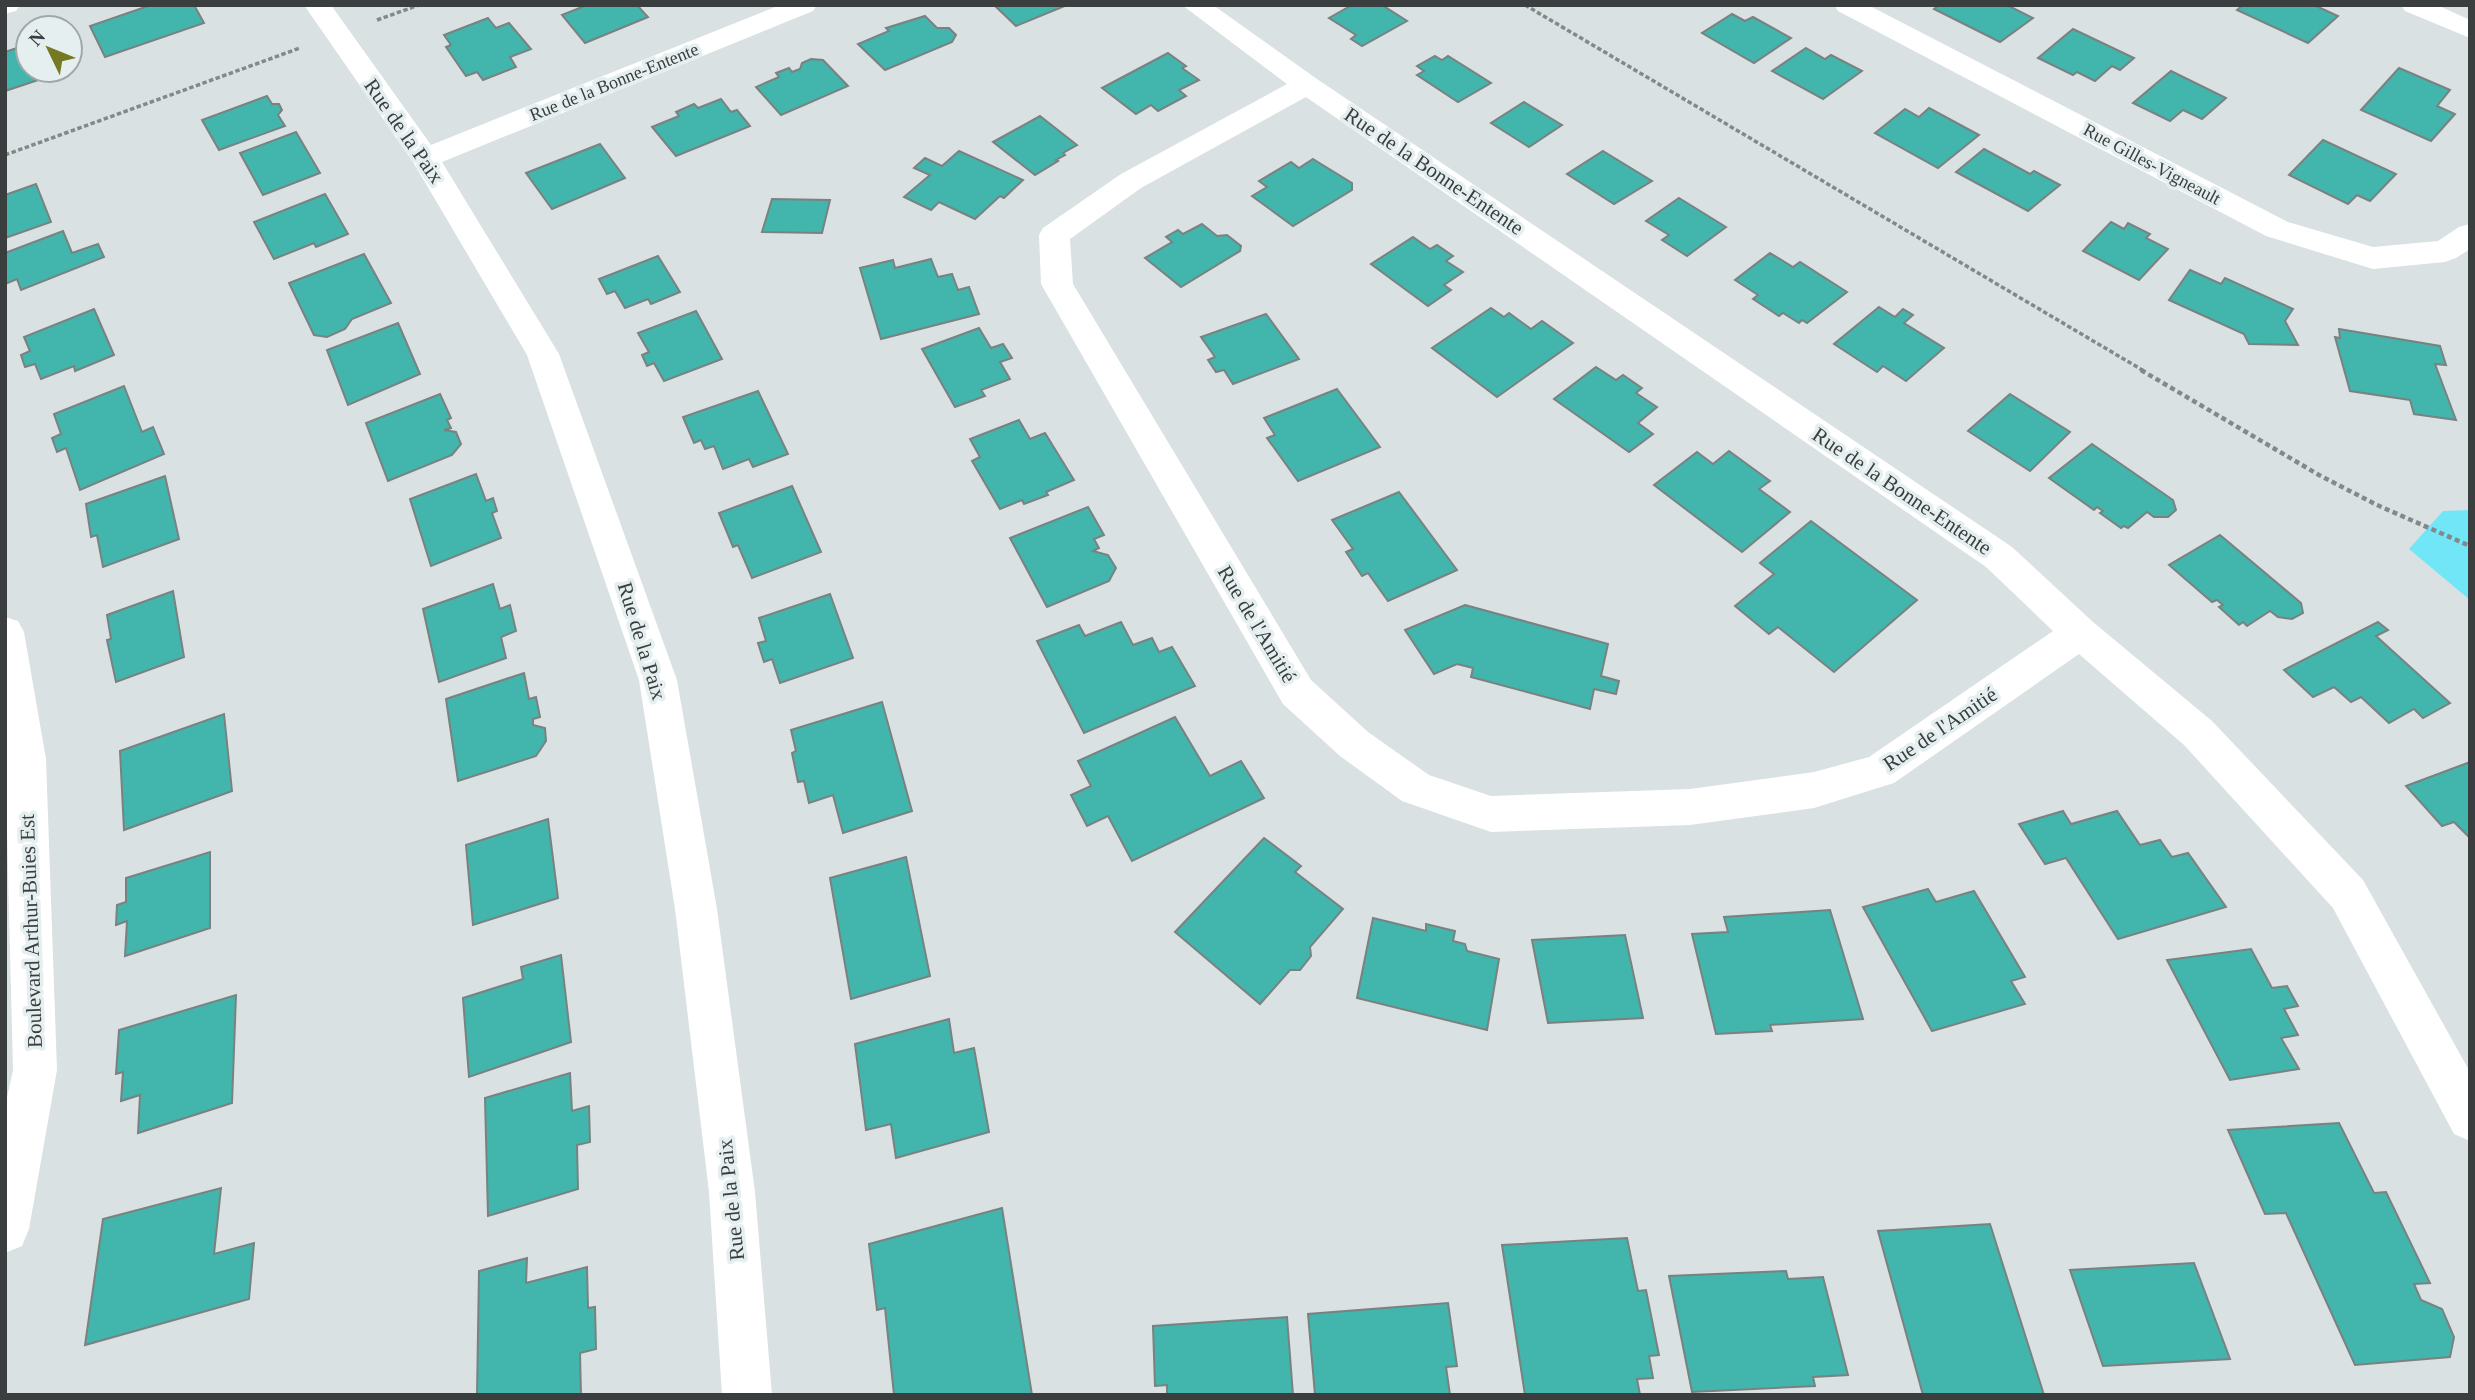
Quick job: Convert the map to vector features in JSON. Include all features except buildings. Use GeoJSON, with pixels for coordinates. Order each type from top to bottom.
{"type":"FeatureCollection","features":[{"type":"Feature","properties":{"kind":"street","name":"Rue de la Bonne-Entente"},"geometry":{"type":"LineString","coordinates":[[425,158],[804,5]]}},
{"type":"Feature","properties":{"kind":"street","name":"Rue de la Bonne-Entente"},"geometry":{"type":"LineString","coordinates":[[1195,5],[1307,85],[1999,557],[2080,633],[2198,733],[2348,894],[2470,1118]]}},
{"type":"Feature","properties":{"kind":"street","name":"Rue Gilles-Vigneault"},"geometry":{"type":"LineString","coordinates":[[1847,5],[2277,229],[2373,258],[2445,251],[2470,234]]}},
{"type":"Feature","properties":{"kind":"street"},"geometry":{"type":"LineString","coordinates":[[2414,5],[2470,30]]}},
{"type":"Feature","properties":{"kind":"street","name":"Rue de la Paix"},"geometry":{"type":"LineString","coordinates":[[326,20],[425,158],[543,354],[658,680],[696,909],[732,1192],[747,1395]]}},
{"type":"Feature","properties":{"kind":"street","name":"Rue de l'Amitié"},"geometry":{"type":"LineString","coordinates":[[1307,85],[1130,181],[1054,235],[1057,284],[1297,692],[1354,744],[1416,788],[1490,814],[1690,807],[1814,790],[1880,771],[2080,633]]}},
{"type":"Feature","properties":{"kind":"street","name":"Boulevard Arthur-Buies Est"},"geometry":{"type":"LineString","coordinates":[[5,632],[26,759],[35,1070],[5,1229]]}},
{"type":"Feature","properties":{"kind":"path"},"geometry":{"type":"LineString","coordinates":[[5,155],[326,20],[419,5]]}},
{"type":"Feature","properties":{"kind":"path"},"geometry":{"type":"LineString","coordinates":[[1525,5],[2319,475],[2377,505],[2470,546]]}},
{"type":"Feature","properties":{"kind":"shaded area"},"geometry":{"type":"Polygon","coordinates":[[[2470,510],[2470,600],[2409,549],[2443,511],[2470,510]]]}}]}
